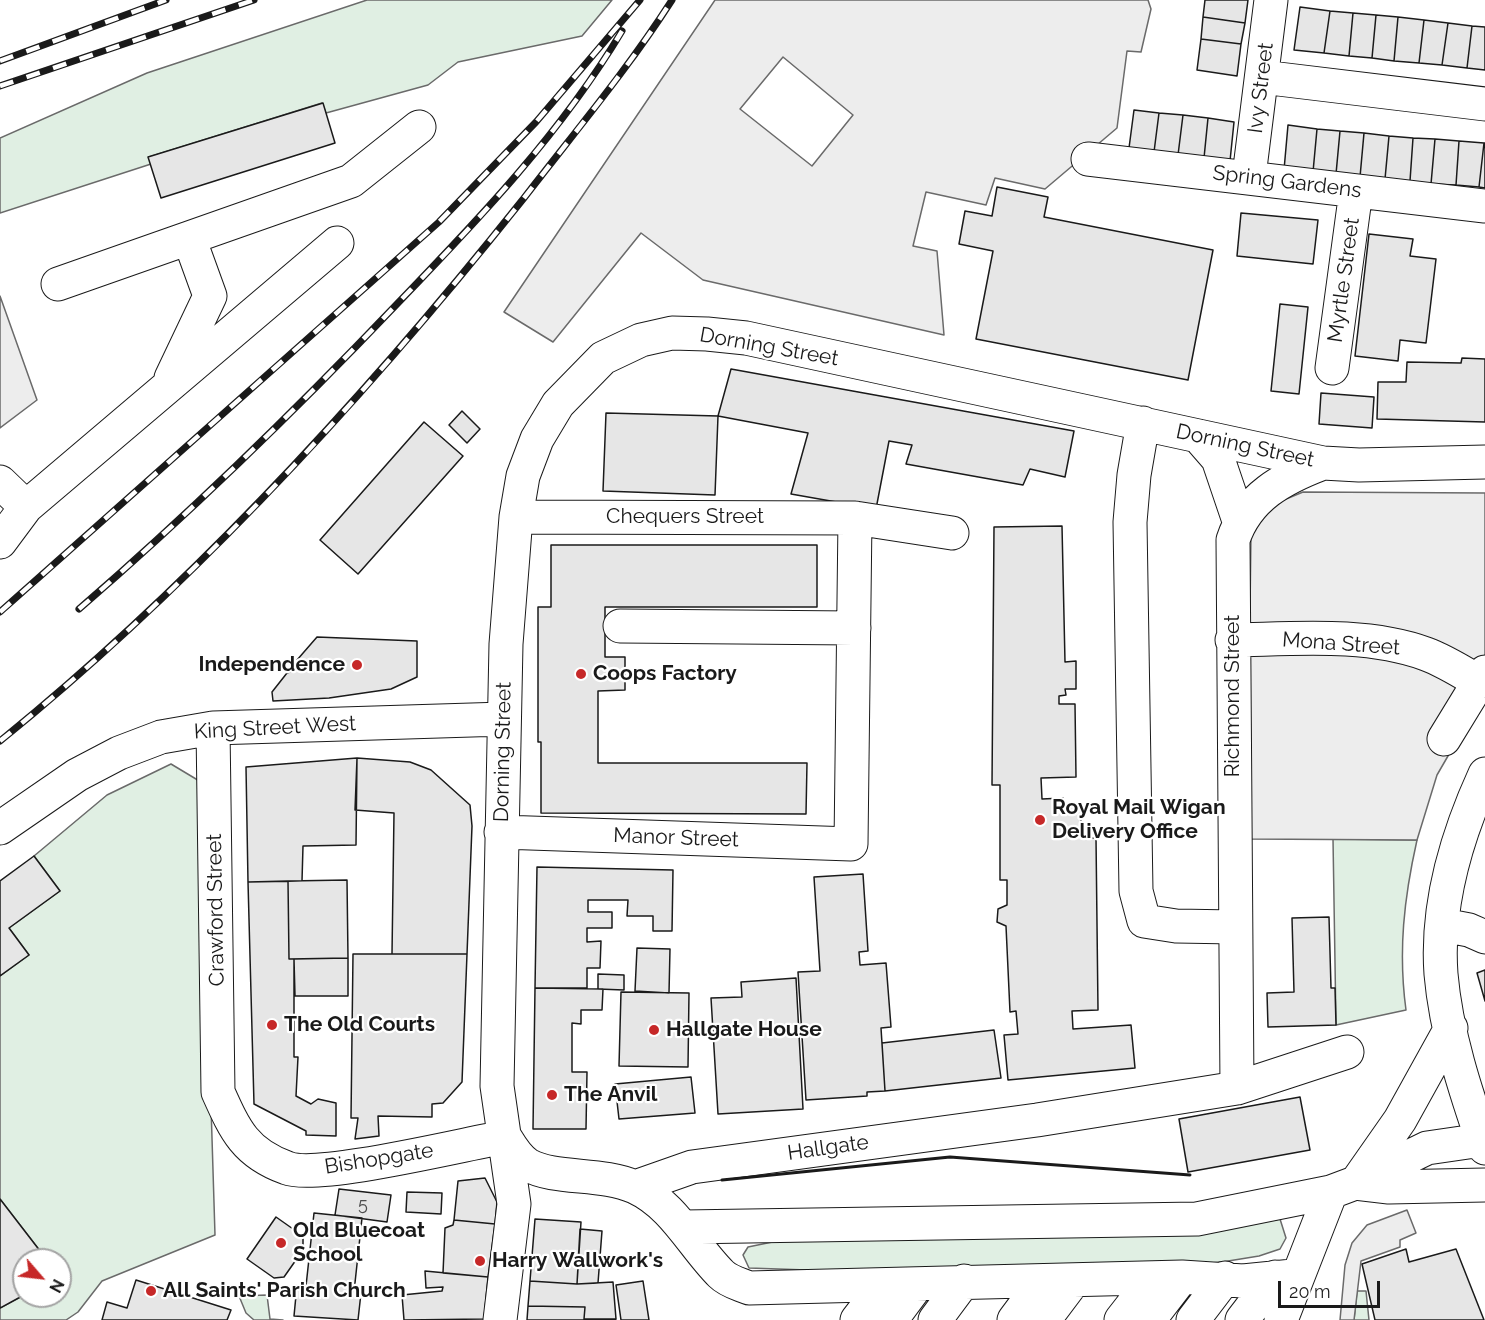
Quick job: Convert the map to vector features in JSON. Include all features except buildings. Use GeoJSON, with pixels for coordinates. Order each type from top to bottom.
{"type":"FeatureCollection","features":[{"type":"Feature","properties":{"kind":"street","name":"Ivy Street"},"geometry":{"type":"LineString","coordinates":[[1250,177],[1271,0]]}},
{"type":"Feature","properties":{"kind":"street"},"geometry":{"type":"LineString","coordinates":[[1262,77],[1485,104]]}},
{"type":"Feature","properties":{"kind":"street"},"geometry":{"type":"LineString","coordinates":[[58,284],[351,181],[418,127]]}},
{"type":"Feature","properties":{"kind":"street","name":"Spring Gardens"},"geometry":{"type":"LineString","coordinates":[[1088,159],[1485,206]]}},
{"type":"Feature","properties":{"kind":"street","name":"Myrtle Street"},"geometry":{"type":"LineString","coordinates":[[1332,368],[1356,191]]}},
{"type":"Feature","properties":{"kind":"street"},"geometry":{"type":"LineString","coordinates":[[166,388],[210,296],[189,238]]}},
{"type":"Feature","properties":{"kind":"street"},"geometry":{"type":"LineString","coordinates":[[0,543],[26,507],[338,243]]}},
{"type":"Feature","properties":{"kind":"street","name":"Dorning Street"},"geometry":{"type":"LineString","coordinates":[[505,1137],[497,1086],[501,832],[506,644],[516,517],[523,476],[537,440],[558,404],[603,358],[641,340],[672,333],[707,333],[746,338],[1323,463],[1359,465],[1485,462]]}},
{"type":"Feature","properties":{"kind":"street"},"geometry":{"type":"LineString","coordinates":[[1143,423],[1134,475],[1131,522],[1136,891],[1144,921],[1176,926],[1235,927]]}},
{"type":"Feature","properties":{"kind":"street"},"geometry":{"type":"LineString","coordinates":[[1198,436],[1218,459],[1239,521]]}},
{"type":"Feature","properties":{"kind":"street","name":"Richmond Street"},"geometry":{"type":"LineString","coordinates":[[1238,1088],[1232,640],[1233,540],[1239,521],[1252,504],[1274,485],[1293,474],[1323,463]]}},
{"type":"Feature","properties":{"kind":"street"},"geometry":{"type":"LineString","coordinates":[[0,482],[26,507]]}},
{"type":"Feature","properties":{"kind":"street","name":"Chequers Street"},"geometry":{"type":"LineString","coordinates":[[516,517],[855,518],[952,533]]}},
{"type":"Feature","properties":{"kind":"street"},"geometry":{"type":"LineString","coordinates":[[620,626],[854,628],[855,518]]}},
{"type":"Feature","properties":{"kind":"street","name":"Manor Street"},"geometry":{"type":"LineString","coordinates":[[501,832],[850,844],[854,628]]}},
{"type":"Feature","properties":{"kind":"street","name":"Mona Street"},"geometry":{"type":"LineString","coordinates":[[1232,640],[1328,640],[1393,646],[1482,677],[1444,739]]}},
{"type":"Feature","properties":{"kind":"street","name":"King Street West"},"geometry":{"type":"LineString","coordinates":[[0,828],[77,775],[120,753],[161,737],[213,728],[504,719]]}},
{"type":"Feature","properties":{"kind":"street","name":"Crawford Street"},"geometry":{"type":"LineString","coordinates":[[213,728],[218,1092]]}},
{"type":"Feature","properties":{"kind":"street"},"geometry":{"type":"LineString","coordinates":[[1166,1320],[1343,1188],[1427,1148],[1484,1144],[1451,1028],[1441,973],[1443,925],[1451,872],[1461,835],[1485,774]]}},
{"type":"Feature","properties":{"kind":"street"},"geometry":{"type":"LineString","coordinates":[[1443,925],[1485,936]]}},
{"type":"Feature","properties":{"kind":"street"},"geometry":{"type":"LineString","coordinates":[[1343,1188],[1400,1120],[1451,1028]]}},
{"type":"Feature","properties":{"kind":"street","name":"Hallgate"},"geometry":{"type":"LineString","coordinates":[[635,1187],[692,1167],[1026,1122],[1238,1088],[1347,1052]]}},
{"type":"Feature","properties":{"kind":"street","name":"Bishopgate"},"geometry":{"type":"LineString","coordinates":[[218,1092],[235,1131],[257,1153],[289,1169],[331,1169],[505,1137]]}},
{"type":"Feature","properties":{"kind":"street"},"geometry":{"type":"LineString","coordinates":[[505,1137],[516,1155],[527,1164],[541,1170],[606,1177],[635,1187],[653,1197],[684,1227],[722,1275],[738,1285],[749,1288],[1058,1281],[1232,1272],[1281,1320]]}},
{"type":"Feature","properties":{"kind":"street"},"geometry":{"type":"LineString","coordinates":[[500,1320],[514,1204],[505,1137]]}},
{"type":"Feature","properties":{"kind":"street"},"geometry":{"type":"LineString","coordinates":[[684,1227],[1197,1219],[1277,1204],[1343,1188],[1485,1185]]}},
{"type":"Feature","properties":{"kind":"street"},"geometry":{"type":"LineString","coordinates":[[1149,1320],[1314,1227],[1305,1215],[1294,1207],[1277,1204]]}},
{"type":"Feature","properties":{"kind":"street"},"geometry":{"type":"LineString","coordinates":[[738,1285],[729,1269],[727,1259],[738,1241],[764,1225]]}},
{"type":"Feature","properties":{"kind":"street"},"geometry":{"type":"LineString","coordinates":[[1097,1320],[1232,1272]]}},
{"type":"Feature","properties":{"kind":"street"},"geometry":{"type":"LineString","coordinates":[[1121,1320],[1232,1272]]}},
{"type":"Feature","properties":{"kind":"street"},"geometry":{"type":"LineString","coordinates":[[1193,1320],[1232,1272]]}},
{"type":"Feature","properties":{"kind":"street"},"geometry":{"type":"LineString","coordinates":[[1213,1320],[1232,1272]]}},
{"type":"Feature","properties":{"kind":"street"},"geometry":{"type":"LineString","coordinates":[[1232,1272],[1242,1320]]}},
{"type":"Feature","properties":{"kind":"street"},"geometry":{"type":"LineString","coordinates":[[1232,1272],[1263,1320]]}},
{"type":"Feature","properties":{"kind":"street"},"geometry":{"type":"LineString","coordinates":[[991,1320],[1058,1281]]}},
{"type":"Feature","properties":{"kind":"street"},"geometry":{"type":"LineString","coordinates":[[1014,1320],[1058,1281]]}},
{"type":"Feature","properties":{"kind":"street"},"geometry":{"type":"LineString","coordinates":[[1044,1320],[1058,1281]]}},
{"type":"Feature","properties":{"kind":"street"},"geometry":{"type":"LineString","coordinates":[[1058,1281],[1064,1320]]}},
{"type":"Feature","properties":{"kind":"street"},"geometry":{"type":"LineString","coordinates":[[891,1320],[952,1283]]}},
{"type":"Feature","properties":{"kind":"street"},"geometry":{"type":"LineString","coordinates":[[911,1320],[952,1283]]}},
{"type":"Feature","properties":{"kind":"street"},"geometry":{"type":"LineString","coordinates":[[935,1320],[952,1283]]}},
{"type":"Feature","properties":{"kind":"street"},"geometry":{"type":"LineString","coordinates":[[952,1283],[958,1320]]}},
{"type":"Feature","properties":{"kind":"street"},"geometry":{"type":"LineString","coordinates":[[835,1320],[873,1285]]}},
{"type":"Feature","properties":{"kind":"street"},"geometry":{"type":"LineString","coordinates":[[857,1320],[873,1285]]}},
{"type":"Feature","properties":{"kind":"green space"},"geometry":{"type":"Polygon","coordinates":[[[367,0],[612,0],[582,36],[458,62],[428,85],[326,113],[322,103],[149,157],[151,164],[0,213],[0,138],[147,73],[367,0]]]}},
{"type":"Feature","properties":{"kind":"green space"},"geometry":{"type":"Polygon","coordinates":[[[171,764],[201,782],[215,1235],[102,1281],[78,1312],[66,1320],[0,1320],[0,1308],[12,1302],[12,1308],[72,1308],[72,1248],[38,1248],[0,1199],[0,976],[29,955],[9,928],[60,891],[34,856],[107,795],[171,764]]]}},
{"type":"Feature","properties":{"kind":"green space"},"geometry":{"type":"Polygon","coordinates":[[[1333,839],[1417,840],[1404,925],[1403,967],[1406,1010],[1336,1025],[1333,839]]]}},
{"type":"Feature","properties":{"kind":"green space"},"geometry":{"type":"Polygon","coordinates":[[[1280,1219],[1286,1238],[1280,1249],[1259,1256],[1222,1262],[1166,1267],[894,1273],[749,1268],[743,1255],[748,1247],[787,1239],[1194,1231],[1280,1219]]]}},
{"type":"Feature","properties":{"kind":"green space"},"geometry":{"type":"Polygon","coordinates":[[[1357,1291],[1366,1291],[1369,1320],[1354,1320],[1357,1291]]]}},
{"type":"Feature","properties":{"kind":"green space"},"geometry":{"type":"Polygon","coordinates":[[[267,1295],[270,1319],[283,1320],[254,1320],[246,1313],[239,1296],[267,1295]]]}},
{"type":"Feature","properties":{"kind":"shaded area"},"geometry":{"type":"Polygon","coordinates":[[[715,0],[1148,0],[1151,9],[1141,52],[1127,51],[1117,128],[1045,189],[995,178],[986,205],[926,192],[913,246],[937,251],[944,335],[703,280],[641,233],[553,342],[504,312],[715,0]],[[783,57],[740,109],[812,166],[853,115],[783,57]]]}},
{"type":"Feature","properties":{"kind":"shaded area"},"geometry":{"type":"Polygon","coordinates":[[[0,296],[37,400],[0,428],[0,296]]]}},
{"type":"Feature","properties":{"kind":"shaded area"},"geometry":{"type":"Polygon","coordinates":[[[1303,492],[1485,493],[1485,692],[1437,775],[1417,840],[1247,839],[1251,533],[1274,504],[1303,492]]]}},
{"type":"Feature","properties":{"kind":"shaded area"},"geometry":{"type":"Polygon","coordinates":[[[1407,1210],[1416,1233],[1400,1240],[1400,1247],[1361,1261],[1354,1320],[1340,1320],[1345,1265],[1352,1243],[1367,1225],[1407,1210]]]}},
{"type":"Feature","properties":{"kind":"railway"},"geometry":{"type":"LineString","coordinates":[[0,61],[166,0]]}},
{"type":"Feature","properties":{"kind":"railway"},"geometry":{"type":"LineString","coordinates":[[0,86],[254,0]]}},
{"type":"Feature","properties":{"kind":"railway"},"geometry":{"type":"LineString","coordinates":[[0,612],[439,222],[536,122],[640,0]]}},
{"type":"Feature","properties":{"kind":"railway"},"geometry":{"type":"LineString","coordinates":[[0,741],[142,617],[277,484],[341,414],[404,343],[524,198],[619,76],[672,0]]}},
{"type":"Feature","properties":{"kind":"railway"},"geometry":{"type":"LineString","coordinates":[[79,609],[242,460],[359,344],[458,240],[546,140],[573,105],[622,31]]}},
{"type":"Feature","properties":{"kind":"wall"},"geometry":{"type":"LineString","coordinates":[[722,1180],[950,1157],[1190,1175]]}},
{"type":"Feature","properties":{"kind":"place","name":"Independence"},"geometry":{"type":"Point","coordinates":[357,665]}},
{"type":"Feature","properties":{"kind":"place","name":"Coops Factory"},"geometry":{"type":"Point","coordinates":[581,674]}},
{"type":"Feature","properties":{"kind":"place","name":"Royal Mail Wigan Delivery Office"},"geometry":{"type":"Point","coordinates":[1040,820]}},
{"type":"Feature","properties":{"kind":"place","name":"The Old Courts"},"geometry":{"type":"Point","coordinates":[272,1025]}},
{"type":"Feature","properties":{"kind":"place","name":"Hallgate House"},"geometry":{"type":"Point","coordinates":[654,1030]}},
{"type":"Feature","properties":{"kind":"place","name":"The Anvil"},"geometry":{"type":"Point","coordinates":[552,1095]}},
{"type":"Feature","properties":{"kind":"place","name":"Old Bluecoat School"},"geometry":{"type":"Point","coordinates":[281,1243]}},
{"type":"Feature","properties":{"kind":"place","name":"Harry Wallwork's"},"geometry":{"type":"Point","coordinates":[480,1261]}},
{"type":"Feature","properties":{"kind":"place","name":"All Saints' Parish Church"},"geometry":{"type":"Point","coordinates":[151,1291]}}]}
